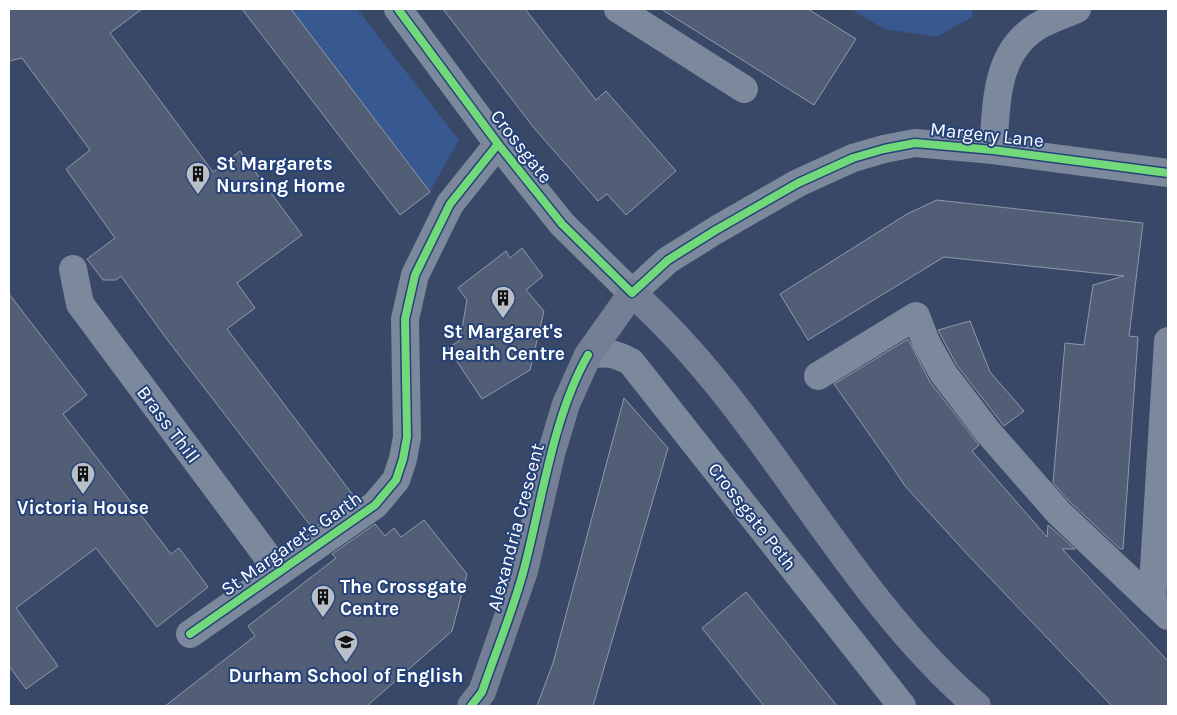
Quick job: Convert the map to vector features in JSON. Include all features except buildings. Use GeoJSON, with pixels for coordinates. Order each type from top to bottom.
{"type":"FeatureCollection","features":[{"type":"Feature","properties":{"kind":"highway","name":"Alexandria Crescent"},"geometry":{"type":"LineString","coordinates":[[471,706],[482,692],[524,571],[566,404],[588,355],[632,293]]}},
{"type":"Feature","properties":{"kind":"highway"},"geometry":{"type":"LineString","coordinates":[[632,293],[668,325],[720,388],[880,604],[956,688],[977,706]]}},
{"type":"Feature","properties":{"kind":"street","name":"Crossgate"},"geometry":{"type":"LineString","coordinates":[[398,9],[498,144],[562,224],[632,293]]}},
{"type":"Feature","properties":{"kind":"street"},"geometry":{"type":"LineString","coordinates":[[618,9],[744,88]]}},
{"type":"Feature","properties":{"kind":"street"},"geometry":{"type":"LineString","coordinates":[[993,150],[998,87],[1004,66],[1016,44],[1038,26],[1077,9]]}},
{"type":"Feature","properties":{"kind":"street","name":"Margery Lane"},"geometry":{"type":"LineString","coordinates":[[632,293],[668,260],[798,183],[854,158],[915,143],[993,150],[1168,173]]}},
{"type":"Feature","properties":{"kind":"street","name":"St Margaret's Garth"},"geometry":{"type":"LineString","coordinates":[[190,634],[375,505],[396,480],[403,459],[407,437],[405,319],[415,275],[450,204],[498,144]]}},
{"type":"Feature","properties":{"kind":"street","name":"Brass Thill"},"geometry":{"type":"LineString","coordinates":[[73,269],[80,304],[279,572]]}},
{"type":"Feature","properties":{"kind":"street"},"geometry":{"type":"LineString","coordinates":[[818,376],[916,316],[926,342],[943,372],[988,432],[1059,513],[1160,608]]}},
{"type":"Feature","properties":{"kind":"street"},"geometry":{"type":"LineString","coordinates":[[1160,608],[1168,341]]}},
{"type":"Feature","properties":{"kind":"street","name":"Crossgate Peth"},"geometry":{"type":"LineString","coordinates":[[588,355],[607,352],[618,354],[631,362],[902,706]]}},
{"type":"Feature","properties":{"kind":"shaded area"},"geometry":{"type":"Polygon","coordinates":[[[290,9],[357,9],[459,140],[430,191],[290,9]]]}},
{"type":"Feature","properties":{"kind":"shaded area"},"geometry":{"type":"Polygon","coordinates":[[[851,9],[973,9],[972,17],[937,37],[884,29],[851,9]]]}},
{"type":"Feature","properties":{"kind":"cycle path"},"geometry":{"type":"LineString","coordinates":[[398,9],[498,144],[562,224],[632,293],[668,260],[798,183],[853,158],[884,149],[915,143],[993,150],[1168,173]]}},
{"type":"Feature","properties":{"kind":"cycle path"},"geometry":{"type":"LineString","coordinates":[[190,634],[375,505],[396,480],[403,459],[407,437],[405,319],[415,275],[450,204],[498,144]]}},
{"type":"Feature","properties":{"kind":"cycle path"},"geometry":{"type":"LineString","coordinates":[[471,706],[482,692],[515,600],[557,432],[576,379],[588,355]]}},
{"type":"Feature","properties":{"kind":"place","name":"St Margarets Nursing Home"},"geometry":{"type":"Point","coordinates":[198,195]}},
{"type":"Feature","properties":{"kind":"place","name":"St Margaret's Health Centre"},"geometry":{"type":"Point","coordinates":[503,319]}},
{"type":"Feature","properties":{"kind":"place","name":"Victoria House"},"geometry":{"type":"Point","coordinates":[83,495]}},
{"type":"Feature","properties":{"kind":"place","name":"The Crossgate Centre"},"geometry":{"type":"Point","coordinates":[323,618]}},
{"type":"Feature","properties":{"kind":"place","name":"Durham School of English"},"geometry":{"type":"Point","coordinates":[346,663]}}]}
